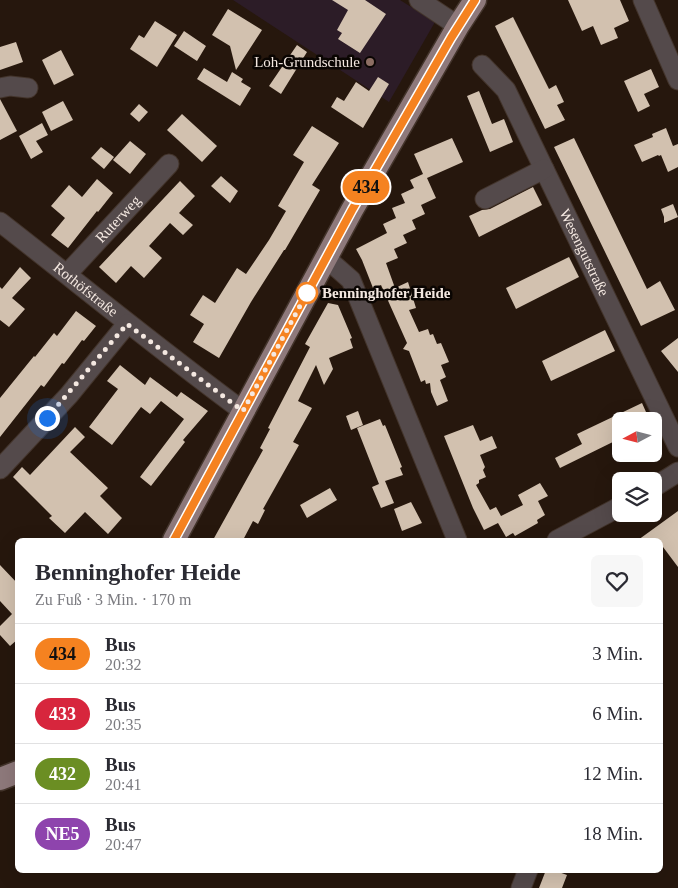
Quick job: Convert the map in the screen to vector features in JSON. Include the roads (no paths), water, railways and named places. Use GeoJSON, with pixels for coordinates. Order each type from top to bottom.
{"type":"FeatureCollection","features":[{"type":"Feature","properties":{"kind":"main road"},"geometry":{"type":"LineString","coordinates":[[175,538],[326,258],[458,26],[475,0]]}},
{"type":"Feature","properties":{"kind":"main road"},"geometry":{"type":"LineString","coordinates":[[0,779],[15,773]]}},
{"type":"Feature","properties":{"kind":"street"},"geometry":{"type":"LineString","coordinates":[[419,0],[458,26]]}},
{"type":"Feature","properties":{"kind":"street"},"geometry":{"type":"LineString","coordinates":[[643,0],[678,80]]}},
{"type":"Feature","properties":{"kind":"street","name":"Wesengutstraße"},"geometry":{"type":"LineString","coordinates":[[482,65],[506,90],[678,447]]}},
{"type":"Feature","properties":{"kind":"street"},"geometry":{"type":"LineString","coordinates":[[0,88],[10,86],[28,88]]}},
{"type":"Feature","properties":{"kind":"street","name":"Ruterweg"},"geometry":{"type":"LineString","coordinates":[[67,274],[169,164]]}},
{"type":"Feature","properties":{"kind":"street"},"geometry":{"type":"LineString","coordinates":[[485,199],[544,169]]}},
{"type":"Feature","properties":{"kind":"street","name":"Rothöfstraße"},"geometry":{"type":"LineString","coordinates":[[0,222],[127,324],[243,411]]}},
{"type":"Feature","properties":{"kind":"street"},"geometry":{"type":"LineString","coordinates":[[326,258],[351,280],[456,538]]}},
{"type":"Feature","properties":{"kind":"street"},"geometry":{"type":"LineString","coordinates":[[0,469],[69,395],[127,324]]}},
{"type":"Feature","properties":{"kind":"street"},"geometry":{"type":"LineString","coordinates":[[662,482],[678,472]]}},
{"type":"Feature","properties":{"kind":"street"},"geometry":{"type":"LineString","coordinates":[[561,538],[612,511]]}},
{"type":"Feature","properties":{"kind":"street"},"geometry":{"type":"LineString","coordinates":[[521,888],[527,873]]}},
{"type":"Feature","properties":{"kind":"place","name":"Loh-Grundschule"},"geometry":{"type":"Point","coordinates":[370,62]}},
{"type":"Feature","properties":{"kind":"place","name":"Benninghofer Heide"},"geometry":{"type":"Point","coordinates":[307,293]}}]}
